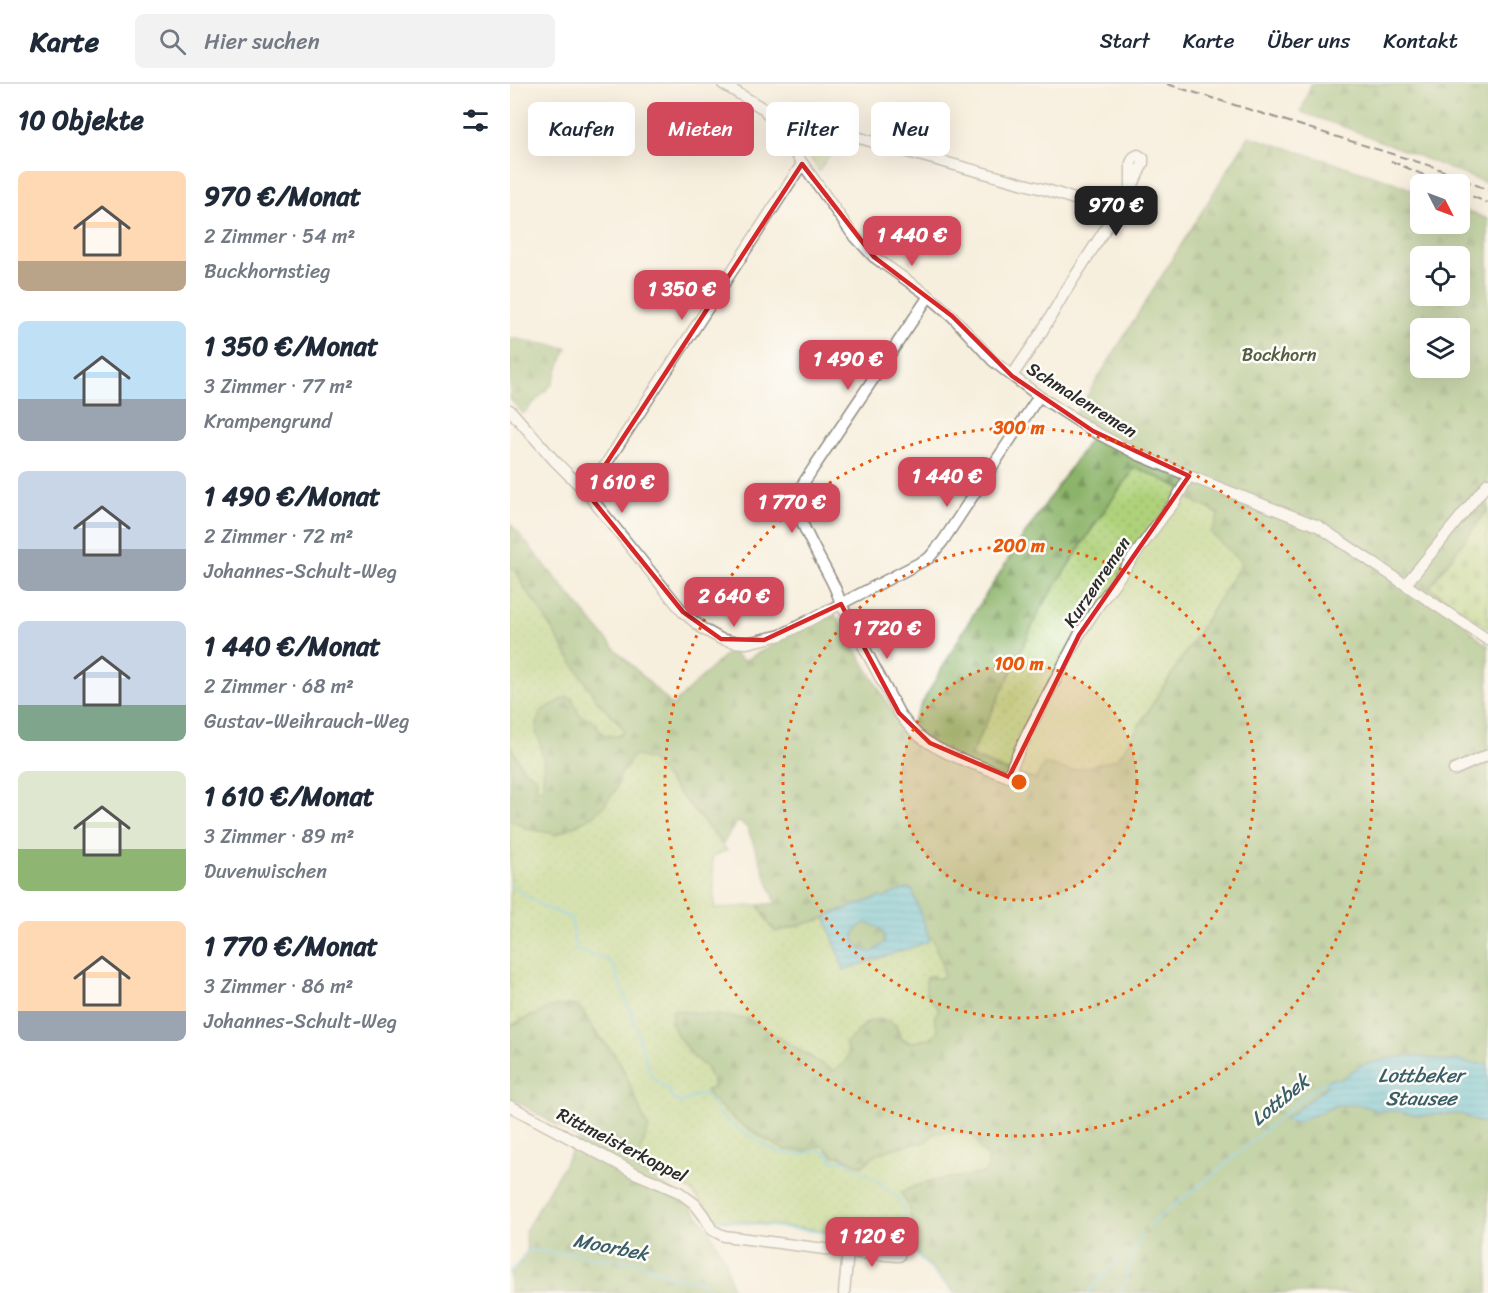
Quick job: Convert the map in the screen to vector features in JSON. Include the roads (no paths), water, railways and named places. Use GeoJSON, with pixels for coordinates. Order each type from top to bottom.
{"type":"FeatureCollection","features":[{"type":"Feature","properties":{"kind":"street"},"geometry":{"type":"LineString","coordinates":[[723,84],[764,109],[893,148],[1050,191],[1116,213]]}},
{"type":"Feature","properties":{"kind":"street","name":"Schmalenremen"},"geometry":{"type":"LineString","coordinates":[[764,109],[851,232],[874,257],[929,296],[952,316],[992,360],[1039,396],[1093,431],[1139,455],[1318,526],[1488,640]]}},
{"type":"Feature","properties":{"kind":"street"},"geometry":{"type":"LineString","coordinates":[[587,493],[802,164]]}},
{"type":"Feature","properties":{"kind":"street"},"geometry":{"type":"LineString","coordinates":[[1012,376],[1131,189]]}},
{"type":"Feature","properties":{"kind":"street"},"geometry":{"type":"LineString","coordinates":[[841,604],[797,508],[799,492],[929,296]]}},
{"type":"Feature","properties":{"kind":"street"},"geometry":{"type":"LineString","coordinates":[[510,410],[587,493],[683,612],[703,629],[721,639],[747,643],[781,635],[929,558],[943,541],[1039,396]]}},
{"type":"Feature","properties":{"kind":"street","name":"Kurzenremen"},"geometry":{"type":"LineString","coordinates":[[841,604],[899,712],[912,729],[930,743],[951,754],[1009,777],[1030,728],[1079,635],[1104,597],[1174,503],[1189,476]]}},
{"type":"Feature","properties":{"kind":"street"},"geometry":{"type":"LineString","coordinates":[[1406,584],[1488,483]]}},
{"type":"Feature","properties":{"kind":"street"},"geometry":{"type":"LineString","coordinates":[[1454,770],[1488,755]]}},
{"type":"Feature","properties":{"kind":"street","name":"Rittmeisterkoppel"},"geometry":{"type":"LineString","coordinates":[[510,1106],[635,1173],[679,1192],[695,1204],[712,1230],[724,1236],[848,1252],[899,1256]]}},
{"type":"Feature","properties":{"kind":"street"},"geometry":{"type":"LineString","coordinates":[[844,1293],[848,1252]]}},
{"type":"Feature","properties":{"kind":"water"},"geometry":{"type":"Polygon","coordinates":[[[909,888],[912,890],[929,938],[928,942],[844,970],[826,918],[880,897],[884,899],[909,888]],[[866,923],[856,931],[854,940],[861,949],[873,952],[884,943],[884,935],[877,927],[866,923]]]}},
{"type":"Feature","properties":{"kind":"water","name":"Lottbeker Stausee"},"geometry":{"type":"Polygon","coordinates":[[[1412,1056],[1488,1064],[1488,1124],[1472,1120],[1462,1114],[1420,1116],[1396,1111],[1376,1111],[1362,1105],[1337,1105],[1296,1123],[1284,1120],[1327,1086],[1326,1081],[1333,1078],[1341,1080],[1359,1066],[1391,1058],[1412,1056]]]}},
{"type":"Feature","properties":{"kind":"waterway"},"geometry":{"type":"LineString","coordinates":[[510,885],[544,907],[571,918],[576,950],[606,959],[613,965],[651,1076],[670,1091],[673,1100],[680,1103],[704,1094],[718,1113],[731,1124],[766,1146],[789,1154],[820,1150],[834,1161],[843,1160],[872,1178]]}},
{"type":"Feature","properties":{"kind":"waterway","name":"Lottbek"},"geometry":{"type":"LineString","coordinates":[[1150,1224],[1213,1175],[1316,1086],[1327,1082]]}},
{"type":"Feature","properties":{"kind":"waterway"},"geometry":{"type":"LineString","coordinates":[[876,1180],[896,1195],[902,1204],[911,1230],[906,1244],[954,1293]]}},
{"type":"Feature","properties":{"kind":"waterway"},"geometry":{"type":"LineString","coordinates":[[718,1220],[891,1240],[906,1244]]}},
{"type":"Feature","properties":{"kind":"waterway","name":"Moorbek"},"geometry":{"type":"LineString","coordinates":[[1121,1293],[1141,1233]]}},
{"type":"Feature","properties":{"kind":"waterway","name":"Moorbek"},"geometry":{"type":"LineString","coordinates":[[510,1271],[530,1250],[573,1252],[587,1257],[634,1261],[672,1276],[700,1281],[708,1293]]}},
{"type":"Feature","properties":{"kind":"waterway"},"geometry":{"type":"LineString","coordinates":[[1088,1293],[1117,1260],[1121,1259]]}},
{"type":"Feature","properties":{"kind":"railway"},"geometry":{"type":"LineString","coordinates":[[1167,84],[1434,167],[1488,190]]}},
{"type":"Feature","properties":{"kind":"railway"},"geometry":{"type":"LineString","coordinates":[[1391,161],[1422,174]]}},
{"type":"Feature","properties":{"kind":"railway"},"geometry":{"type":"LineString","coordinates":[[1470,195],[1488,203]]}},
{"type":"Feature","properties":{"kind":"park label","name":"Bockhorn"},"geometry":{"type":"Point","coordinates":[1279,355]}}]}
